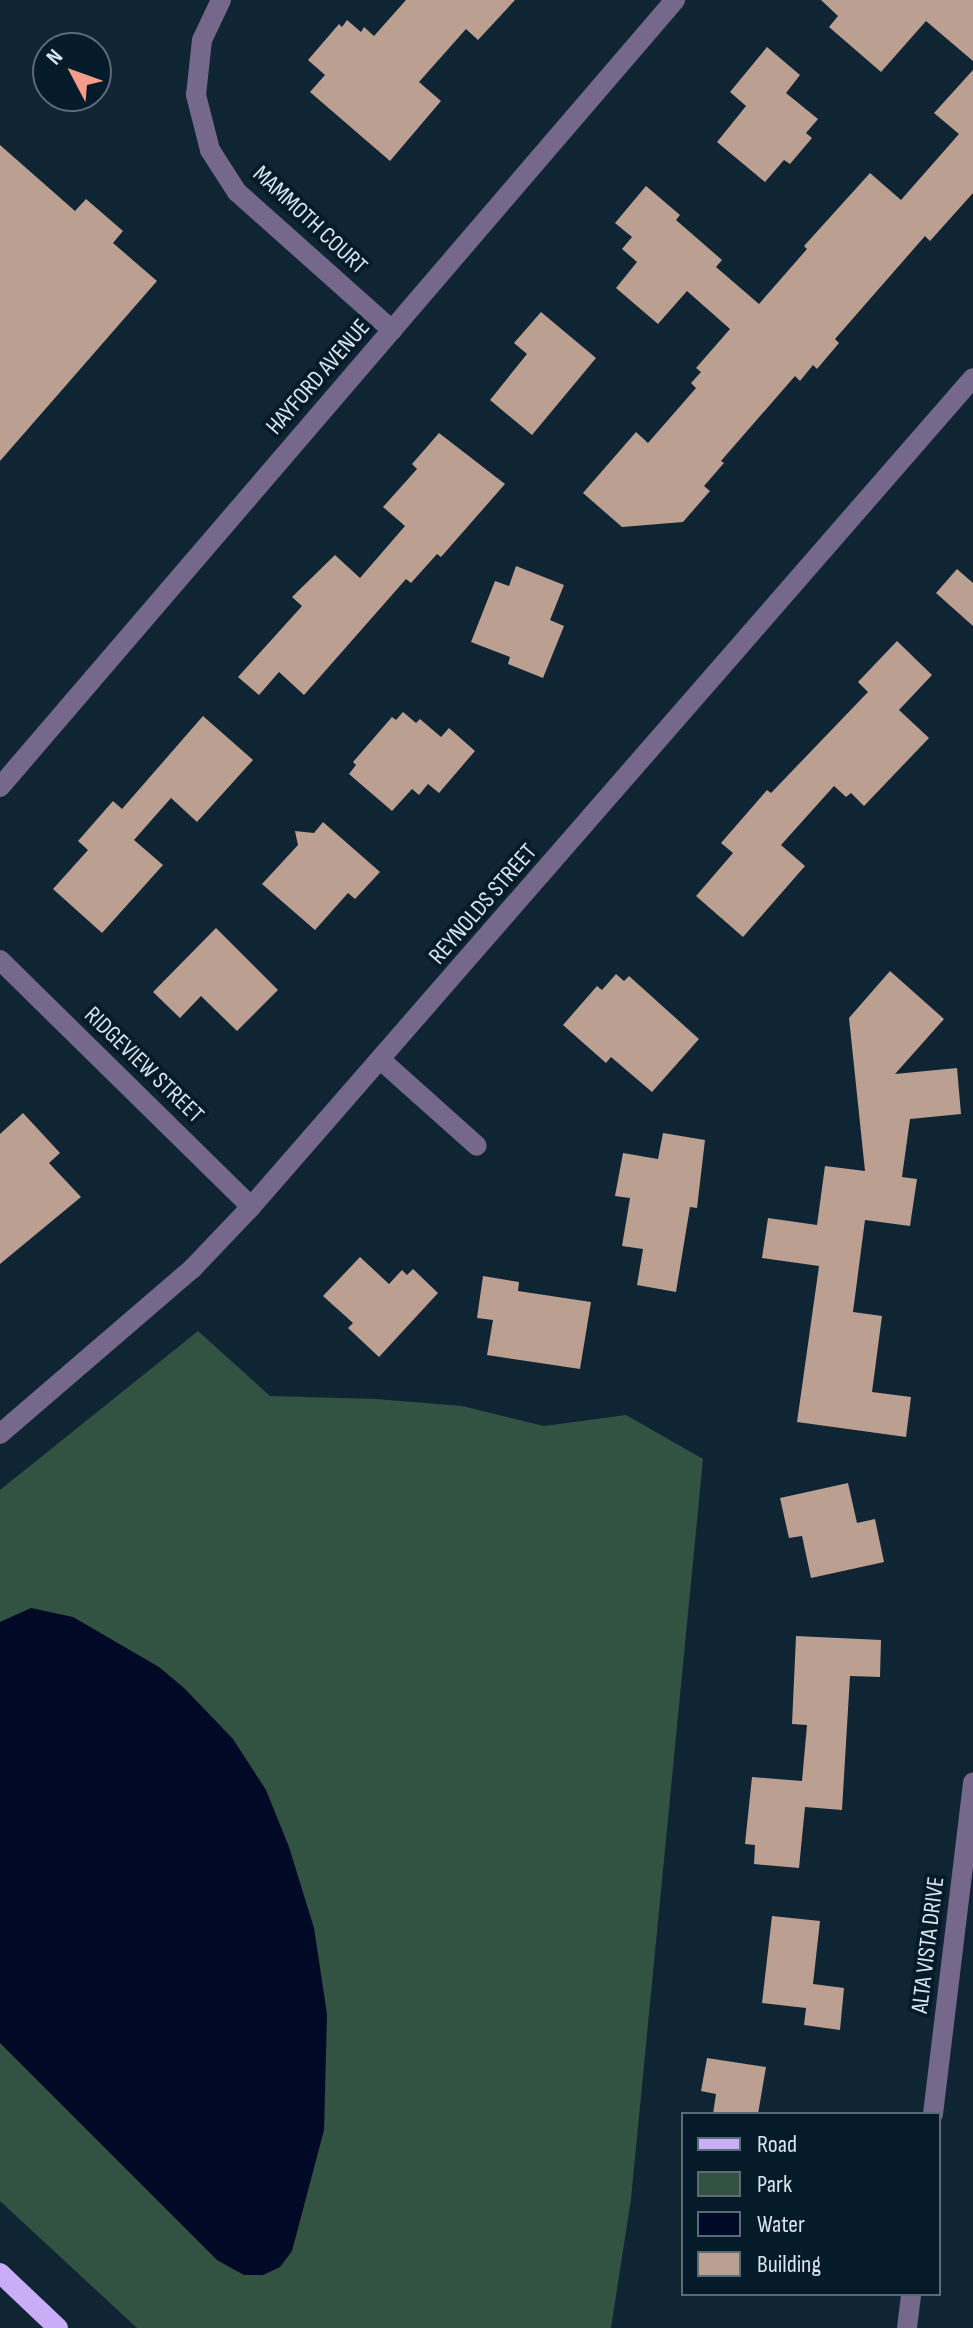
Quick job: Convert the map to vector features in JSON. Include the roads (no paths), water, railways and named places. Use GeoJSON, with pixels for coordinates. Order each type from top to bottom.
{"type":"FeatureCollection","features":[{"type":"Feature","properties":{"kind":"main road"},"geometry":{"type":"LineString","coordinates":[[0,2273],[58,2328]]}},
{"type":"Feature","properties":{"kind":"street","name":"MAMMOTH COURT"},"geometry":{"type":"LineString","coordinates":[[221,0],[202,40],[196,95],[210,150],[237,192],[392,330]]}},
{"type":"Feature","properties":{"kind":"street","name":"HAYFORD AVENUE"},"geometry":{"type":"LineString","coordinates":[[0,787],[675,0]]}},
{"type":"Feature","properties":{"kind":"street","name":"REYNOLDS STREET"},"geometry":{"type":"LineString","coordinates":[[0,1434],[192,1269],[251,1207],[382,1061],[973,378]]}},
{"type":"Feature","properties":{"kind":"street","name":"RIDGEVIEW STREET"},"geometry":{"type":"LineString","coordinates":[[0,960],[251,1207]]}},
{"type":"Feature","properties":{"kind":"street"},"geometry":{"type":"LineString","coordinates":[[382,1061],[477,1146]]}},
{"type":"Feature","properties":{"kind":"street","name":"ALTA VISTA DRIVE"},"geometry":{"type":"LineString","coordinates":[[933,2112],[966,1904],[973,1782]]}},
{"type":"Feature","properties":{"kind":"street"},"geometry":{"type":"LineString","coordinates":[[907,2328],[911,2296]]}},
{"type":"Feature","properties":{"kind":"water"},"geometry":{"type":"Polygon","coordinates":[[[31,1608],[73,1617],[159,1667],[184,1688],[233,1739],[266,1790],[289,1847],[314,1928],[327,2014],[324,2130],[292,2251],[280,2267],[263,2275],[244,2275],[217,2260],[0,2043],[0,1622],[31,1608]]]}}]}
